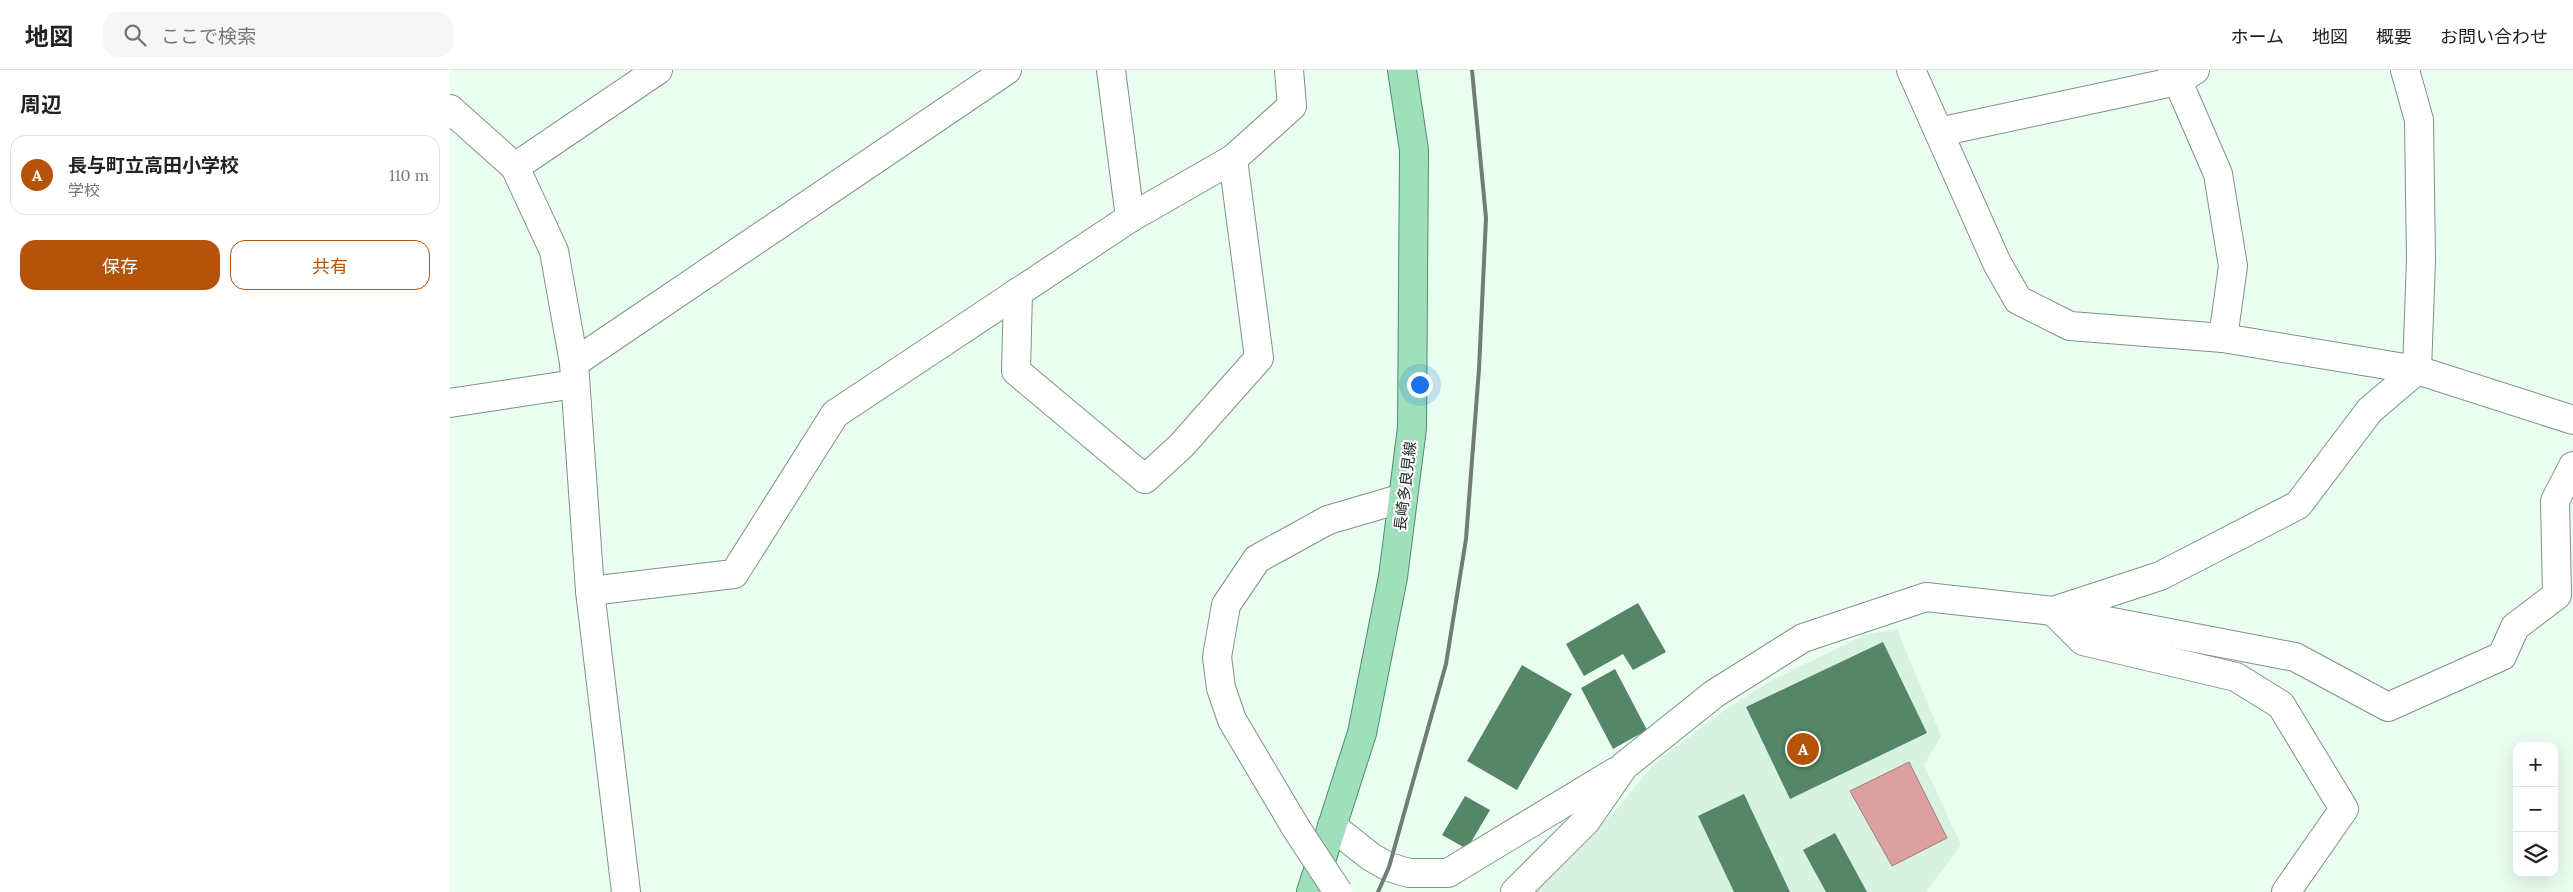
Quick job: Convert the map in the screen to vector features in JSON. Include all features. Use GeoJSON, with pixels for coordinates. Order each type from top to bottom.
{"type":"FeatureCollection","features":[{"type":"Feature","properties":{"kind":"main road","name":"長崎多良見線"},"geometry":{"type":"LineString","coordinates":[[1311,892],[1362,733],[1393,577],[1412,428],[1414,150],[1402,70]]}},
{"type":"Feature","properties":{"kind":"street"},"geometry":{"type":"LineString","coordinates":[[515,168],[658,70]]}},
{"type":"Feature","properties":{"kind":"street"},"geometry":{"type":"LineString","coordinates":[[450,402],[574,373],[1007,70]]}},
{"type":"Feature","properties":{"kind":"street"},"geometry":{"type":"LineString","coordinates":[[1111,70],[1130,218]]}},
{"type":"Feature","properties":{"kind":"street"},"geometry":{"type":"LineString","coordinates":[[590,592],[734,574],[836,414],[1130,218],[1233,159],[1292,106],[1289,70]]}},
{"type":"Feature","properties":{"kind":"street"},"geometry":{"type":"LineString","coordinates":[[1911,70],[1997,263],[2018,300],[2070,326],[2223,338],[2417,370],[2573,420]]}},
{"type":"Feature","properties":{"kind":"street"},"geometry":{"type":"LineString","coordinates":[[2053,610],[2160,576],[2298,505],[2370,410],[2417,370],[2420,260],[2419,120],[2405,70]]}},
{"type":"Feature","properties":{"kind":"street"},"geometry":{"type":"LineString","coordinates":[[1939,132],[2182,74],[2218,174],[2233,266],[2223,338]]}},
{"type":"Feature","properties":{"kind":"street"},"geometry":{"type":"LineString","coordinates":[[450,109],[515,168],[554,251],[574,373],[590,592],[626,892]]}},
{"type":"Feature","properties":{"kind":"street"},"geometry":{"type":"LineString","coordinates":[[1018,292],[1016,371],[1145,480],[1181,446],[1260,358],[1233,159]]}},
{"type":"Feature","properties":{"kind":"street"},"geometry":{"type":"LineString","coordinates":[[1332,826],[1371,856],[1389,867],[1409,873],[1448,873],[1624,766],[1714,694],[1803,638],[1926,597],[2053,610],[2295,656],[2388,707],[2502,656],[2515,627],[2557,595],[2555,501],[2573,466]]}},
{"type":"Feature","properties":{"kind":"street"},"geometry":{"type":"LineString","coordinates":[[1338,892],[1296,828],[1232,720],[1221,688],[1217,657],[1226,605],[1257,559],[1328,520],[1403,498]]}},
{"type":"Feature","properties":{"kind":"street"},"geometry":{"type":"LineString","coordinates":[[2053,610],[2083,641],[2236,677],[2281,705],[2344,808],[2286,892]]}},
{"type":"Feature","properties":{"kind":"street"},"geometry":{"type":"LineString","coordinates":[[1515,892],[1586,821],[1624,766]]}},
{"type":"Feature","properties":{"kind":"shaded area"},"geometry":{"type":"Polygon","coordinates":[[[1897,629],[1941,736],[1924,765],[1961,845],[1926,892],[1534,892],[1615,811],[1655,763],[1725,710],[1770,681],[1865,635],[1897,629]]]}},
{"type":"Feature","properties":{"kind":"shaded area"},"geometry":{"type":"Polygon","coordinates":[[[1909,762],[1947,838],[1892,866],[1850,791],[1909,762]]]}},
{"type":"Feature","properties":{"kind":"building"},"geometry":{"type":"Polygon","coordinates":[[[1638,603],[1666,652],[1633,670],[1623,654],[1584,676],[1566,644],[1638,603]]]}},
{"type":"Feature","properties":{"kind":"building"},"geometry":{"type":"Polygon","coordinates":[[[1883,642],[1927,733],[1790,799],[1746,707],[1883,642]]]}},
{"type":"Feature","properties":{"kind":"building"},"geometry":{"type":"Polygon","coordinates":[[[1522,665],[1572,694],[1517,790],[1467,761],[1522,665]]]}},
{"type":"Feature","properties":{"kind":"building"},"geometry":{"type":"Polygon","coordinates":[[[1615,669],[1647,730],[1613,749],[1581,688],[1615,669]]]}},
{"type":"Feature","properties":{"kind":"building"},"geometry":{"type":"Polygon","coordinates":[[[1744,794],[1790,892],[1734,892],[1698,816],[1744,794]]]}},
{"type":"Feature","properties":{"kind":"building"},"geometry":{"type":"Polygon","coordinates":[[[1465,796],[1490,810],[1467,849],[1442,835],[1465,796]]]}},
{"type":"Feature","properties":{"kind":"building"},"geometry":{"type":"Polygon","coordinates":[[[1835,833],[1867,892],[1826,892],[1803,850],[1835,833]]]}},
{"type":"Feature","properties":{"kind":"railway"},"geometry":{"type":"LineString","coordinates":[[1378,892],[1389,867],[1446,664],[1466,539],[1479,369],[1486,218],[1472,70]]}},
{"type":"Feature","properties":{"kind":"place","name":"長与町立高田小学校"},"geometry":{"type":"Point","coordinates":[1803,749]}}]}
